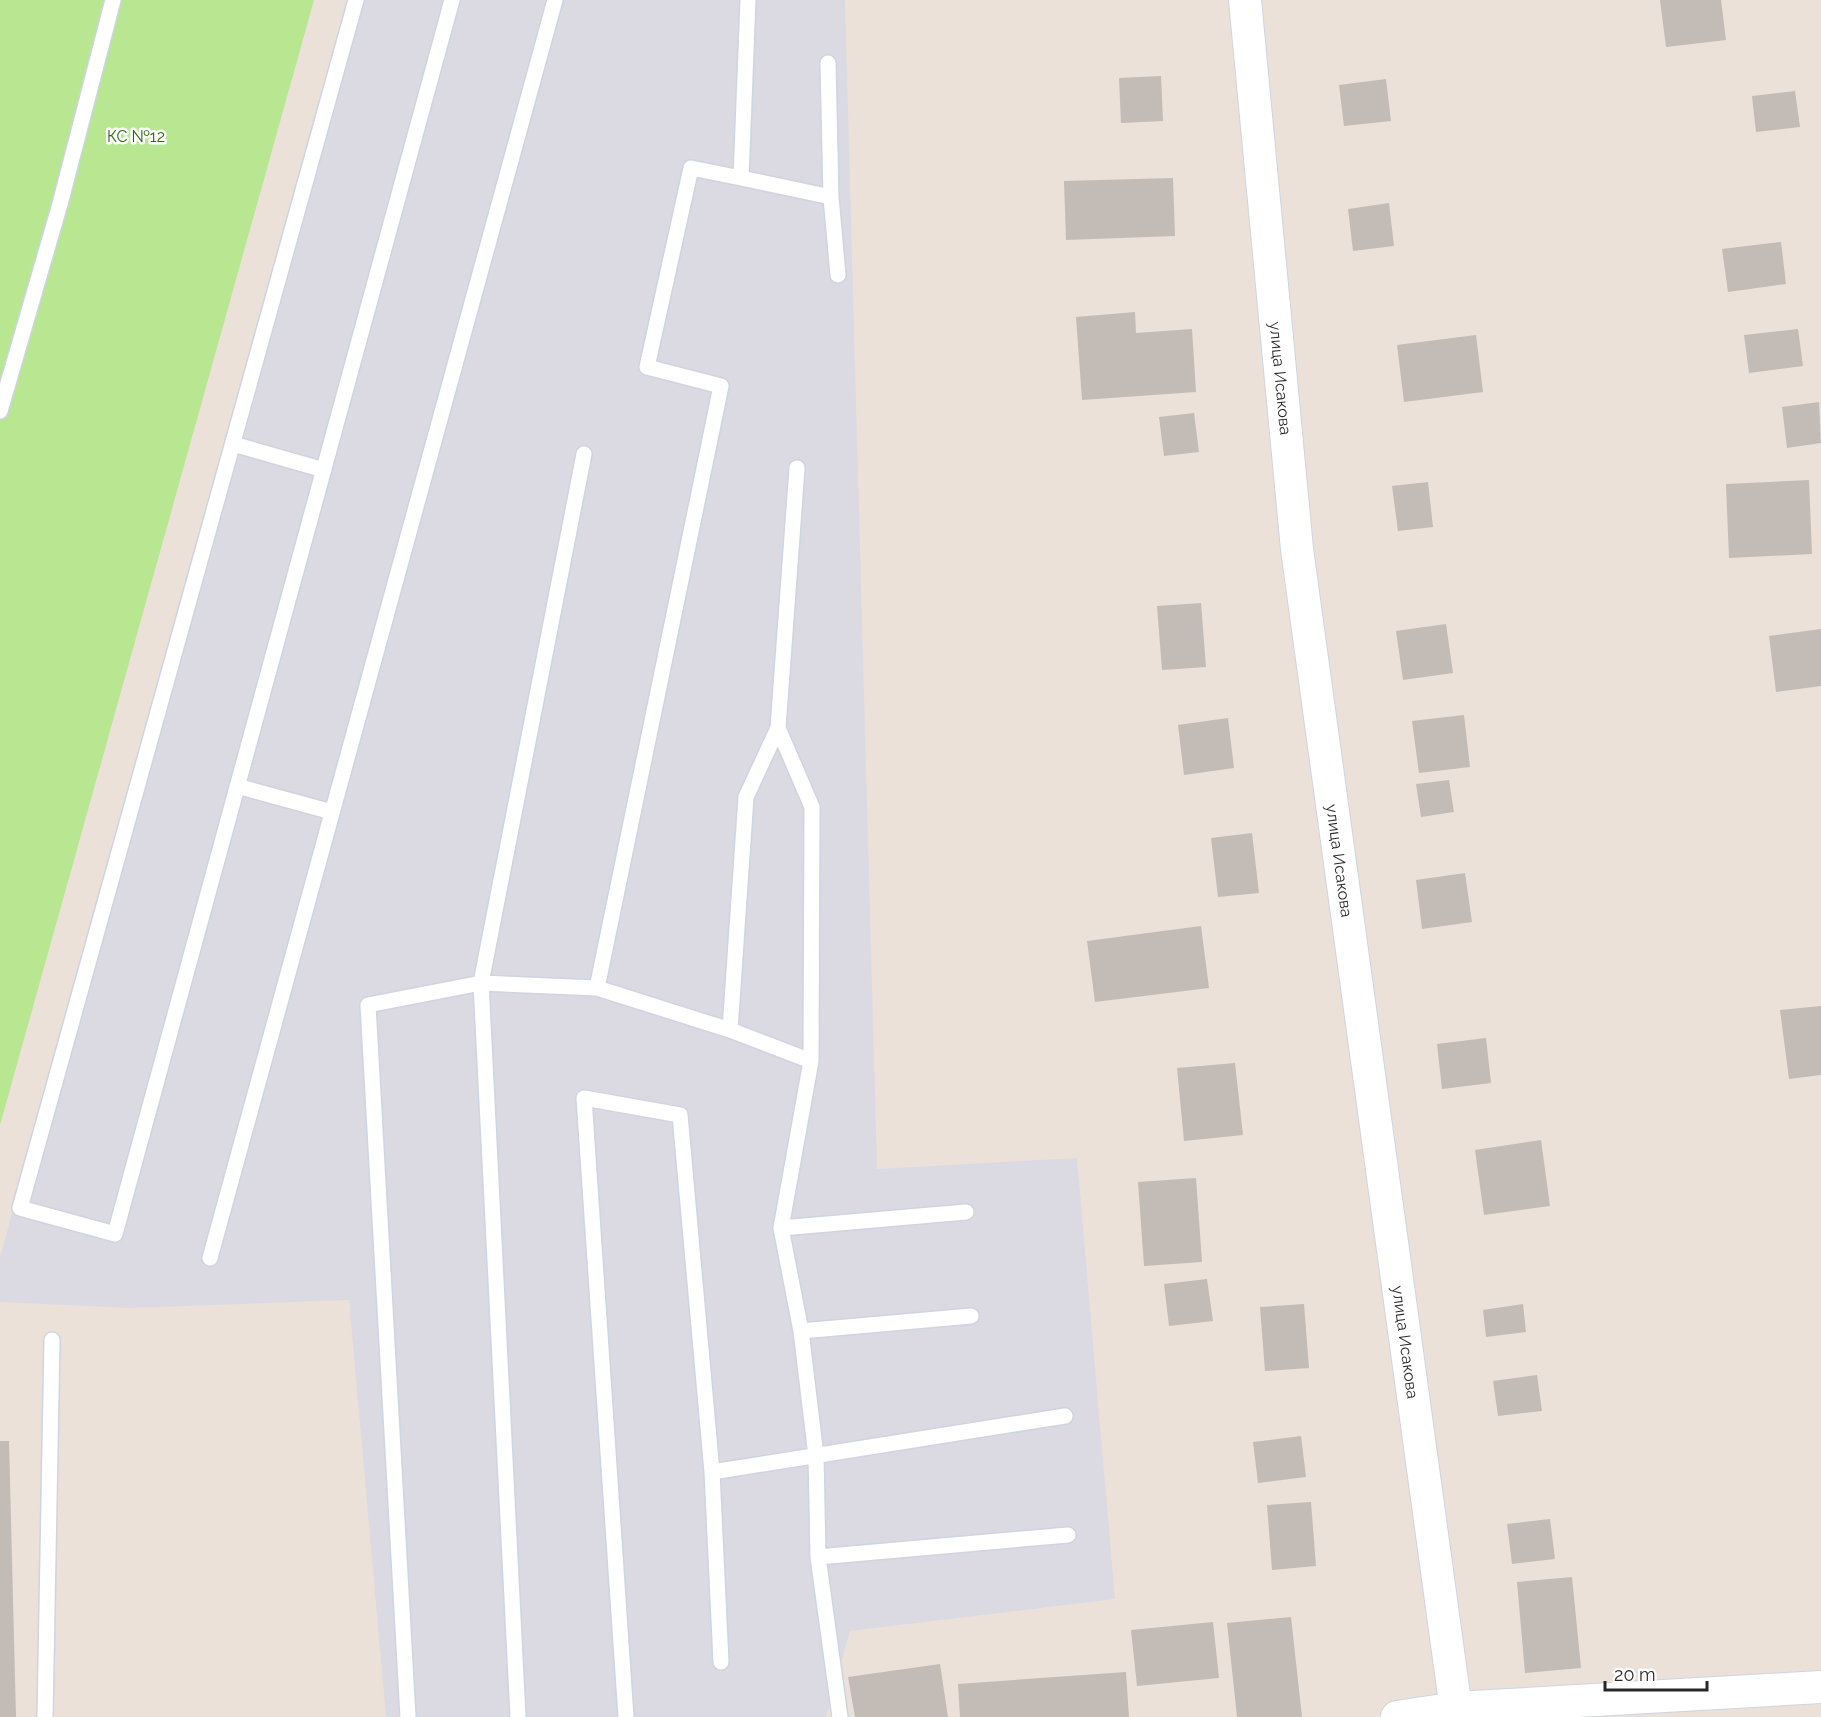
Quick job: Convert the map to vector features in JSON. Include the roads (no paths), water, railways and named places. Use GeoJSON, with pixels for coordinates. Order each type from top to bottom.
{"type":"FeatureCollection","features":[{"type":"Feature","properties":{"kind":"street","name":"улица Исакова"},"geometry":{"type":"LineString","coordinates":[[1245,0],[1297,549],[1456,1713]]}},
{"type":"Feature","properties":{"kind":"street"},"geometry":{"type":"LineString","coordinates":[[1396,1717],[1821,1687]]}},
{"type":"Feature","properties":{"kind":"lane"},"geometry":{"type":"LineString","coordinates":[[0,411],[60,204],[113,0]]}},
{"type":"Feature","properties":{"kind":"lane"},"geometry":{"type":"LineString","coordinates":[[356,0],[20,1208],[115,1234],[452,0]]}},
{"type":"Feature","properties":{"kind":"lane"},"geometry":{"type":"LineString","coordinates":[[210,1258],[555,0]]}},
{"type":"Feature","properties":{"kind":"lane"},"geometry":{"type":"LineString","coordinates":[[741,178],[748,0]]}},
{"type":"Feature","properties":{"kind":"lane"},"geometry":{"type":"LineString","coordinates":[[828,63],[831,197],[838,276]]}},
{"type":"Feature","properties":{"kind":"lane"},"geometry":{"type":"LineString","coordinates":[[597,988],[721,386],[647,367],[691,168],[831,197]]}},
{"type":"Feature","properties":{"kind":"lane"},"geometry":{"type":"LineString","coordinates":[[233,444],[324,470]]}},
{"type":"Feature","properties":{"kind":"lane"},"geometry":{"type":"LineString","coordinates":[[518,1717],[481,983],[585,454]]}},
{"type":"Feature","properties":{"kind":"lane"},"geometry":{"type":"LineString","coordinates":[[730,1030],[746,797],[778,728],[797,468]]}},
{"type":"Feature","properties":{"kind":"lane"},"geometry":{"type":"LineString","coordinates":[[778,728],[812,807],[811,1061],[781,1228],[801,1331],[816,1456],[818,1557],[840,1717]]}},
{"type":"Feature","properties":{"kind":"lane"},"geometry":{"type":"LineString","coordinates":[[237,786],[332,812]]}},
{"type":"Feature","properties":{"kind":"lane"},"geometry":{"type":"LineString","coordinates":[[408,1717],[368,1005],[481,983],[597,988],[730,1030],[811,1061]]}},
{"type":"Feature","properties":{"kind":"lane"},"geometry":{"type":"LineString","coordinates":[[626,1717],[584,1098],[680,1115],[712,1472],[721,1662]]}},
{"type":"Feature","properties":{"kind":"lane"},"geometry":{"type":"LineString","coordinates":[[781,1228],[966,1212]]}},
{"type":"Feature","properties":{"kind":"lane"},"geometry":{"type":"LineString","coordinates":[[801,1331],[971,1316]]}},
{"type":"Feature","properties":{"kind":"lane"},"geometry":{"type":"LineString","coordinates":[[45,1717],[52,1340]]}},
{"type":"Feature","properties":{"kind":"lane"},"geometry":{"type":"LineString","coordinates":[[712,1472],[1065,1416]]}},
{"type":"Feature","properties":{"kind":"lane"},"geometry":{"type":"LineString","coordinates":[[818,1557],[1068,1535]]}},
{"type":"Feature","properties":{"kind":"park label","name":"КС №12"},"geometry":{"type":"Point","coordinates":[136,136]}}]}
